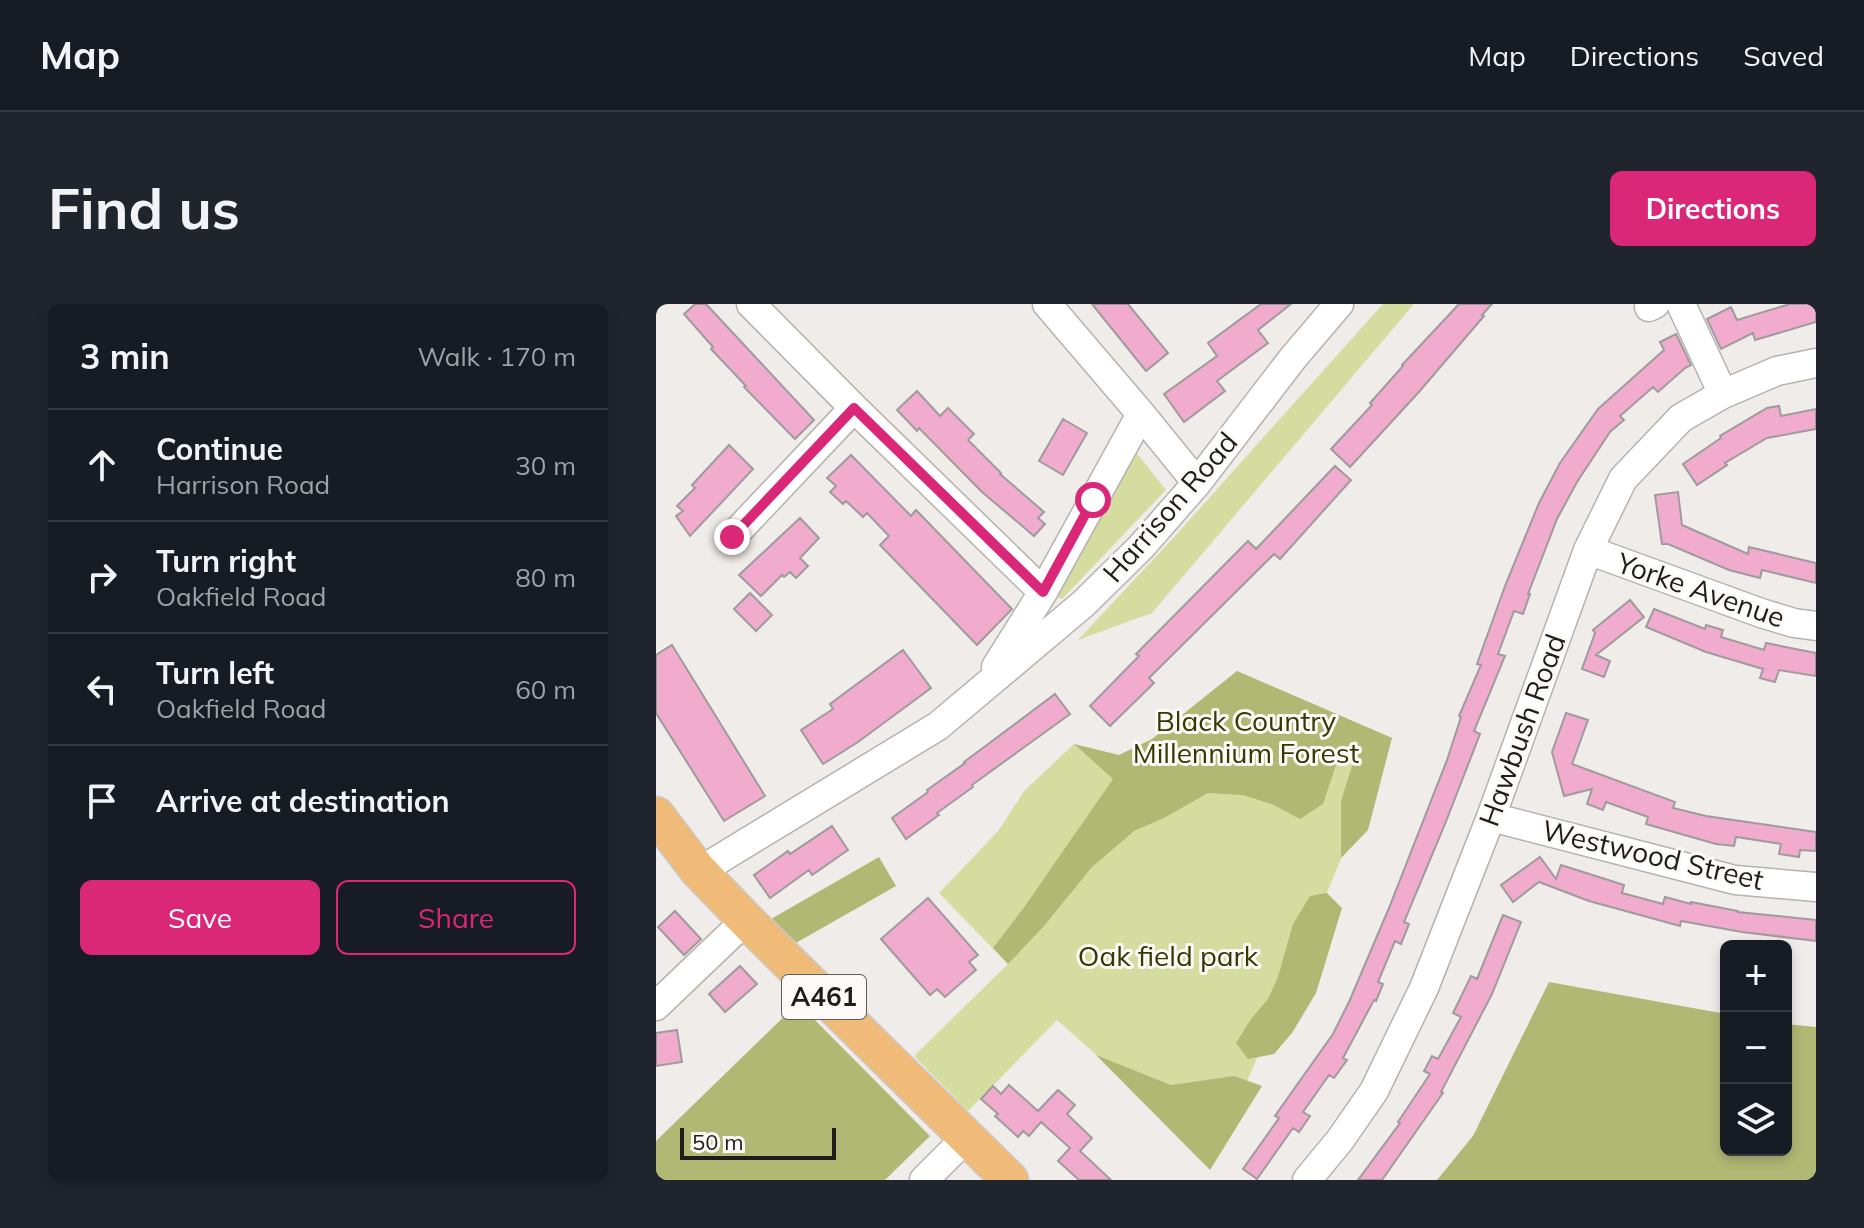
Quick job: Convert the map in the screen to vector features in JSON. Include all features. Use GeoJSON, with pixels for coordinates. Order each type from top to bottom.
{"type":"FeatureCollection","features":[{"type":"Feature","properties":{"kind":"main road","name":"A461"},"geometry":{"type":"LineString","coordinates":[[656,815],[679,859],[746,920],[1010,1180]]}},
{"type":"Feature","properties":{"kind":"street"},"geometry":{"type":"LineString","coordinates":[[751,304],[1043,592]]}},
{"type":"Feature","properties":{"kind":"street"},"geometry":{"type":"LineString","coordinates":[[1047,304],[1197,483]]}},
{"type":"Feature","properties":{"kind":"street","name":"Harrison Road"},"geometry":{"type":"LineString","coordinates":[[679,859],[713,863],[938,726],[981,692],[1083,604],[1141,547],[1197,483],[1293,358],[1339,304]]}},
{"type":"Feature","properties":{"kind":"street"},"geometry":{"type":"LineString","coordinates":[[1681,304],[1723,394]]}},
{"type":"Feature","properties":{"kind":"street","name":"Hawbush Road"},"geometry":{"type":"LineString","coordinates":[[1307,1180],[1374,1091],[1424,988],[1491,817],[1588,550],[1623,479],[1681,418],[1723,394],[1777,371],[1816,363]]}},
{"type":"Feature","properties":{"kind":"street"},"geometry":{"type":"LineString","coordinates":[[732,537],[854,408]]}},
{"type":"Feature","properties":{"kind":"street","name":"Harrison Road"},"geometry":{"type":"LineString","coordinates":[[981,692],[1043,592],[1141,414]]}},
{"type":"Feature","properties":{"kind":"street","name":"Yorke Avenue"},"geometry":{"type":"LineString","coordinates":[[1588,550],[1761,613],[1816,626]]}},
{"type":"Feature","properties":{"kind":"street","name":"Westwood Street"},"geometry":{"type":"LineString","coordinates":[[1491,817],[1735,880],[1816,887]]}},
{"type":"Feature","properties":{"kind":"street"},"geometry":{"type":"LineString","coordinates":[[656,1006],[746,920]]}},
{"type":"Feature","properties":{"kind":"street"},"geometry":{"type":"LineString","coordinates":[[924,1180],[966,1138]]}},
{"type":"Feature","properties":{"kind":"green space"},"geometry":{"type":"Polygon","coordinates":[[[1383,304],[1414,304],[1152,613],[1078,640],[1176,535],[1383,304]]]}},
{"type":"Feature","properties":{"kind":"green space"},"geometry":{"type":"Polygon","coordinates":[[[1135,451],[1166,490],[1062,599],[1058,597],[1056,593],[1135,451]]]}},
{"type":"Feature","properties":{"kind":"green space","name":"Oak field park"},"geometry":{"type":"Polygon","coordinates":[[[1237,671],[1392,738],[1238,1103],[1205,1151],[1057,1020],[968,1111],[914,1056],[1008,964],[939,893],[999,830],[1024,791],[1074,744],[1124,788],[1237,671]]]}},
{"type":"Feature","properties":{"kind":"green space","name":"Black Country Millennium Forest"},"geometry":{"type":"Polygon","coordinates":[[[1237,671],[1392,738],[1368,830],[1341,858],[1341,801],[1353,763],[1339,756],[1323,804],[1300,819],[1274,805],[1243,795],[1208,793],[1134,831],[1092,867],[1008,964],[993,948],[1113,779],[1074,744],[1119,755],[1152,739],[1237,671]]]}},
{"type":"Feature","properties":{"kind":"green space"},"geometry":{"type":"Polygon","coordinates":[[[879,857],[896,886],[794,944],[771,919],[879,857]]]}},
{"type":"Feature","properties":{"kind":"green space"},"geometry":{"type":"Polygon","coordinates":[[[1327,893],[1342,908],[1316,993],[1292,1033],[1274,1054],[1248,1059],[1236,1043],[1268,999],[1278,977],[1293,924],[1310,896],[1327,893]]]}},
{"type":"Feature","properties":{"kind":"green space"},"geometry":{"type":"Polygon","coordinates":[[[1549,982],[1720,1013],[1720,1156],[1792,1156],[1792,1025],[1816,1027],[1816,1180],[1437,1180],[1473,1136],[1549,982]]]}},
{"type":"Feature","properties":{"kind":"green space"},"geometry":{"type":"Polygon","coordinates":[[[798,1003],[930,1136],[885,1180],[656,1180],[656,1141],[798,1003]]]}},
{"type":"Feature","properties":{"kind":"green space"},"geometry":{"type":"Polygon","coordinates":[[[1096,1055],[1171,1085],[1234,1076],[1262,1086],[1210,1170],[1096,1055]]]}},
{"type":"Feature","properties":{"kind":"building"},"geometry":{"type":"Polygon","coordinates":[[[695,304],[706,304],[814,420],[795,439],[744,387],[684,314],[695,304]]]}},
{"type":"Feature","properties":{"kind":"building"},"geometry":{"type":"Polygon","coordinates":[[[1092,304],[1128,304],[1168,353],[1146,371],[1092,304]]]}},
{"type":"Feature","properties":{"kind":"building"},"geometry":{"type":"Polygon","coordinates":[[[1261,304],[1291,304],[1258,330],[1268,343],[1217,381],[1225,391],[1184,422],[1164,394],[1217,356],[1208,343],[1261,304]]]}},
{"type":"Feature","properties":{"kind":"building"},"geometry":{"type":"Polygon","coordinates":[[[1459,304],[1492,304],[1418,393],[1350,467],[1331,449],[1459,304]]]}},
{"type":"Feature","properties":{"kind":"building"},"geometry":{"type":"Polygon","coordinates":[[[1790,304],[1816,304],[1816,322],[1755,340],[1753,333],[1721,349],[1707,319],[1731,307],[1737,320],[1790,304]]]}},
{"type":"Feature","properties":{"kind":"building"},"geometry":{"type":"Polygon","coordinates":[[[1676,334],[1691,365],[1658,392],[1653,387],[1620,416],[1624,420],[1610,432],[1557,519],[1523,614],[1514,611],[1498,654],[1505,656],[1474,731],[1480,734],[1404,922],[1409,924],[1401,944],[1395,941],[1378,982],[1383,984],[1343,1058],[1347,1060],[1334,1078],[1329,1075],[1303,1112],[1310,1116],[1299,1132],[1293,1128],[1257,1179],[1243,1169],[1279,1118],[1275,1116],[1333,1034],[1389,908],[1447,760],[1459,716],[1481,665],[1477,664],[1505,586],[1539,503],[1560,463],[1598,409],[1664,350],[1660,342],[1676,334]]]}},
{"type":"Feature","properties":{"kind":"building"},"geometry":{"type":"Polygon","coordinates":[[[917,391],[940,416],[948,408],[974,434],[968,440],[1000,474],[1044,512],[1038,518],[1045,524],[1034,536],[982,492],[897,410],[917,391]]]}},
{"type":"Feature","properties":{"kind":"building"},"geometry":{"type":"Polygon","coordinates":[[[1779,406],[1781,416],[1816,409],[1816,429],[1767,438],[1725,463],[1727,465],[1697,485],[1683,464],[1720,436],[1767,408],[1779,406]]]}},
{"type":"Feature","properties":{"kind":"building"},"geometry":{"type":"Polygon","coordinates":[[[1063,419],[1087,433],[1063,475],[1039,461],[1063,419]]]}},
{"type":"Feature","properties":{"kind":"building"},"geometry":{"type":"Polygon","coordinates":[[[729,445],[753,469],[690,536],[676,516],[683,511],[677,506],[729,445]]]}},
{"type":"Feature","properties":{"kind":"building"},"geometry":{"type":"Polygon","coordinates":[[[851,455],[911,516],[916,510],[1012,609],[977,645],[880,545],[889,536],[867,513],[863,517],[846,501],[843,504],[830,492],[836,486],[827,478],[851,455]]]}},
{"type":"Feature","properties":{"kind":"building"},"geometry":{"type":"Polygon","coordinates":[[[1335,466],[1351,480],[1280,559],[1274,554],[1149,678],[1154,683],[1110,726],[1090,706],[1139,656],[1136,654],[1248,541],[1256,549],[1335,466]]]}},
{"type":"Feature","properties":{"kind":"building"},"geometry":{"type":"Polygon","coordinates":[[[1678,492],[1682,525],[1748,554],[1749,547],[1816,563],[1816,583],[1762,570],[1760,578],[1729,570],[1662,544],[1655,495],[1678,492]]]}},
{"type":"Feature","properties":{"kind":"building"},"geometry":{"type":"Polygon","coordinates":[[[800,518],[819,538],[800,558],[808,566],[796,578],[790,572],[784,577],[782,575],[761,596],[739,575],[800,518]]]}},
{"type":"Feature","properties":{"kind":"building"},"geometry":{"type":"Polygon","coordinates":[[[750,593],[772,615],[756,631],[734,609],[750,593]]]}},
{"type":"Feature","properties":{"kind":"building"},"geometry":{"type":"Polygon","coordinates":[[[1630,600],[1644,617],[1596,655],[1610,661],[1604,677],[1582,669],[1595,633],[1593,630],[1630,600]]]}},
{"type":"Feature","properties":{"kind":"building"},"geometry":{"type":"Polygon","coordinates":[[[1654,609],[1705,629],[1706,625],[1723,630],[1721,637],[1764,650],[1766,643],[1816,653],[1816,676],[1779,670],[1775,682],[1760,678],[1763,669],[1706,652],[1646,627],[1654,609]]]}},
{"type":"Feature","properties":{"kind":"building"},"geometry":{"type":"Polygon","coordinates":[[[672,645],[765,796],[724,821],[656,713],[656,655],[672,645]]]}},
{"type":"Feature","properties":{"kind":"building"},"geometry":{"type":"Polygon","coordinates":[[[903,650],[931,688],[823,764],[801,730],[833,709],[830,704],[903,650]]]}},
{"type":"Feature","properties":{"kind":"building"},"geometry":{"type":"Polygon","coordinates":[[[1055,694],[1070,714],[972,785],[906,839],[892,818],[1055,694]]]}},
{"type":"Feature","properties":{"kind":"building"},"geometry":{"type":"Polygon","coordinates":[[[1566,713],[1588,720],[1572,764],[1675,802],[1673,808],[1706,816],[1816,832],[1816,851],[1800,850],[1799,857],[1779,854],[1781,844],[1736,837],[1734,846],[1716,844],[1646,824],[1648,817],[1606,802],[1603,810],[1587,804],[1592,789],[1564,796],[1552,752],[1566,713]]]}},
{"type":"Feature","properties":{"kind":"building"},"geometry":{"type":"Polygon","coordinates":[[[832,826],[848,850],[812,875],[809,870],[770,898],[754,875],[832,826]]]}},
{"type":"Feature","properties":{"kind":"building"},"geometry":{"type":"Polygon","coordinates":[[[1540,857],[1556,879],[1561,865],[1624,885],[1622,893],[1663,904],[1665,897],[1738,912],[1816,920],[1816,941],[1681,921],[1680,926],[1589,901],[1539,882],[1513,902],[1501,885],[1540,857]]]}},
{"type":"Feature","properties":{"kind":"building"},"geometry":{"type":"Polygon","coordinates":[[[928,898],[978,955],[969,962],[976,970],[945,997],[937,989],[930,995],[881,939],[928,898]]]}},
{"type":"Feature","properties":{"kind":"building"},"geometry":{"type":"Polygon","coordinates":[[[675,911],[701,939],[684,955],[658,927],[675,911]]]}},
{"type":"Feature","properties":{"kind":"building"},"geometry":{"type":"Polygon","coordinates":[[[1503,915],[1521,922],[1492,994],[1443,1093],[1382,1180],[1358,1180],[1400,1123],[1430,1074],[1424,1071],[1432,1056],[1438,1059],[1461,1017],[1453,1013],[1471,976],[1477,979],[1503,915]]]}},
{"type":"Feature","properties":{"kind":"building"},"geometry":{"type":"Polygon","coordinates":[[[740,966],[757,984],[725,1012],[709,994],[740,966]]]}},
{"type":"Feature","properties":{"kind":"building"},"geometry":{"type":"Polygon","coordinates":[[[677,1030],[682,1062],[656,1066],[656,1033],[677,1030]]]}},
{"type":"Feature","properties":{"kind":"building"},"geometry":{"type":"Polygon","coordinates":[[[1009,1085],[1038,1111],[1058,1090],[1075,1105],[1067,1114],[1092,1138],[1080,1151],[1111,1180],[1079,1180],[1058,1161],[1070,1148],[1041,1122],[1029,1136],[1023,1131],[1018,1137],[995,1116],[998,1114],[981,1099],[993,1086],[1001,1094],[1009,1085]]]}},
{"type":"Feature","properties":{"kind":"route"},"geometry":{"type":"LineString","coordinates":[[732,537],[854,408],[1043,592],[1093,500]]}}]}
